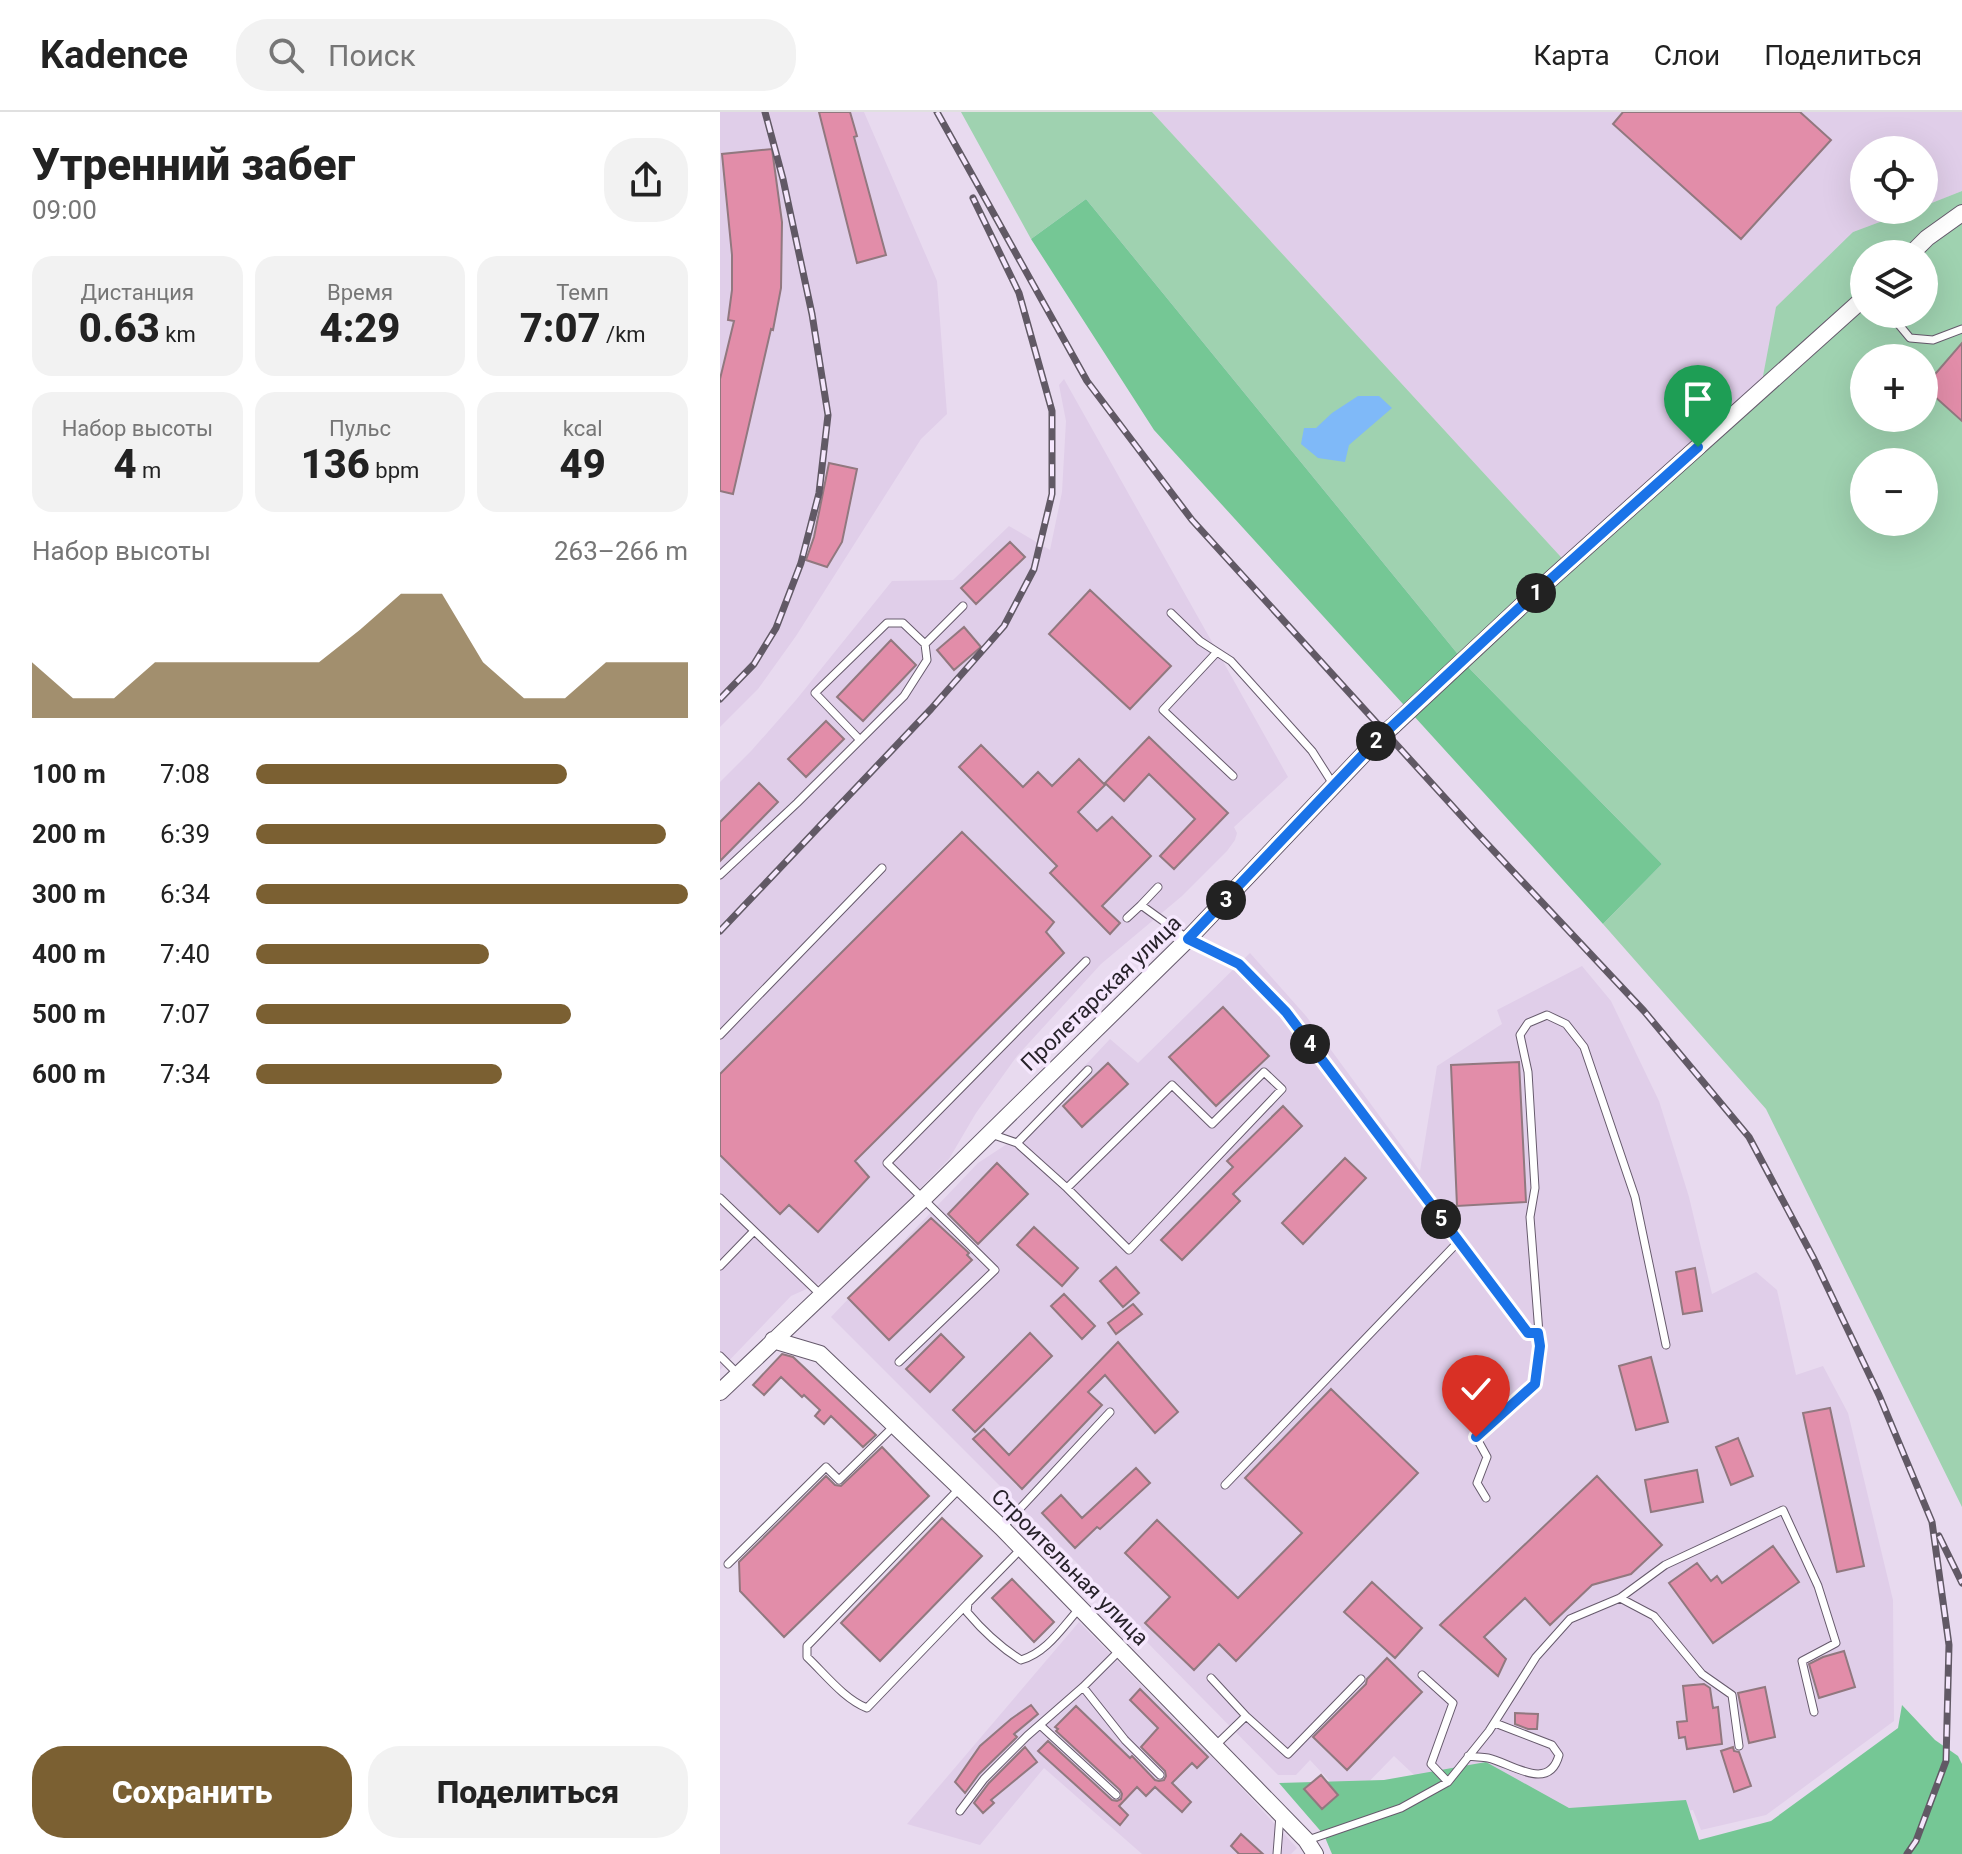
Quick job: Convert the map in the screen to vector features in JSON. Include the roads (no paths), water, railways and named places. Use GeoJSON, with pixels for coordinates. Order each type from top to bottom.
{"type":"FeatureCollection","features":[{"type":"Feature","properties":{"kind":"street"},"geometry":{"type":"LineString","coordinates":[[1925,240],[1962,213]]}},
{"type":"Feature","properties":{"kind":"street","name":"Пролетарская улица"},"geometry":{"type":"LineString","coordinates":[[720,1392],[922,1200],[1188,939],[1378,739],[1533,595],[1850,311]]}},
{"type":"Feature","properties":{"kind":"street","name":"Строительная улица"},"geometry":{"type":"LineString","coordinates":[[773,1340],[820,1354],[1002,1528],[1311,1847]]}},
{"type":"Feature","properties":{"kind":"lane"},"geometry":{"type":"LineString","coordinates":[[1902,328],[1910,338],[1933,340],[1962,329]]}},
{"type":"Feature","properties":{"kind":"lane"},"geometry":{"type":"LineString","coordinates":[[925,644],[963,606]]}},
{"type":"Feature","properties":{"kind":"lane"},"geometry":{"type":"LineString","coordinates":[[1171,613],[1200,641],[1231,661],[1312,751],[1334,785]]}},
{"type":"Feature","properties":{"kind":"lane"},"geometry":{"type":"LineString","coordinates":[[720,875],[860,740],[904,696],[927,660],[925,644],[903,623],[887,623],[815,693],[860,740]]}},
{"type":"Feature","properties":{"kind":"lane"},"geometry":{"type":"LineString","coordinates":[[1217,652],[1163,710],[1233,776]]}},
{"type":"Feature","properties":{"kind":"lane"},"geometry":{"type":"LineString","coordinates":[[720,1035],[882,868]]}},
{"type":"Feature","properties":{"kind":"lane"},"geometry":{"type":"LineString","coordinates":[[1127,918],[1158,887]]}},
{"type":"Feature","properties":{"kind":"lane"},"geometry":{"type":"LineString","coordinates":[[1141,905],[1188,939],[1239,964],[1286,1012],[1528,1333],[1538,1333]]}},
{"type":"Feature","properties":{"kind":"lane"},"geometry":{"type":"LineString","coordinates":[[899,1362],[995,1270],[887,1163],[1086,961]]}},
{"type":"Feature","properties":{"kind":"lane"},"geometry":{"type":"LineString","coordinates":[[1486,1498],[1477,1483],[1487,1457],[1476,1437],[1535,1384],[1540,1346],[1530,1217],[1535,1188],[1528,1072],[1520,1035],[1528,1023],[1547,1015],[1566,1024],[1584,1047],[1635,1197],[1666,1345]]}},
{"type":"Feature","properties":{"kind":"lane"},"geometry":{"type":"LineString","coordinates":[[1017,1143],[1088,1070]]}},
{"type":"Feature","properties":{"kind":"lane"},"geometry":{"type":"LineString","coordinates":[[989,1133],[1017,1143],[1129,1250],[1282,1089],[1264,1072],[1212,1124],[1172,1085],[1067,1188]]}},
{"type":"Feature","properties":{"kind":"lane"},"geometry":{"type":"LineString","coordinates":[[720,1198],[821,1295]]}},
{"type":"Feature","properties":{"kind":"lane"},"geometry":{"type":"LineString","coordinates":[[720,1266],[754,1231]]}},
{"type":"Feature","properties":{"kind":"lane"},"geometry":{"type":"LineString","coordinates":[[1225,1485],[1459,1241]]}},
{"type":"Feature","properties":{"kind":"lane"},"geometry":{"type":"LineString","coordinates":[[720,1356],[738,1374]]}},
{"type":"Feature","properties":{"kind":"lane"},"geometry":{"type":"LineString","coordinates":[[1002,1528],[1110,1412]]}},
{"type":"Feature","properties":{"kind":"lane"},"geometry":{"type":"LineString","coordinates":[[728,1564],[826,1467],[839,1480],[895,1425]]}},
{"type":"Feature","properties":{"kind":"lane"},"geometry":{"type":"LineString","coordinates":[[959,1489],[807,1646],[807,1657],[843,1692],[867,1708],[1019,1551]]}},
{"type":"Feature","properties":{"kind":"lane"},"geometry":{"type":"LineString","coordinates":[[1311,1847],[1401,1808],[1448,1782],[1495,1723],[1536,1657],[1570,1619],[1620,1598],[1665,1565],[1783,1510],[1818,1586],[1836,1643],[1802,1661],[1814,1712]]}},
{"type":"Feature","properties":{"kind":"lane"},"geometry":{"type":"LineString","coordinates":[[1620,1598],[1654,1616],[1702,1674],[1732,1695],[1739,1746]]}},
{"type":"Feature","properties":{"kind":"lane"},"geometry":{"type":"LineString","coordinates":[[968,1603],[967,1612],[980,1627],[1021,1660],[1034,1657],[1078,1610]]}},
{"type":"Feature","properties":{"kind":"lane"},"geometry":{"type":"LineString","coordinates":[[960,1811],[984,1779],[1121,1649]]}},
{"type":"Feature","properties":{"kind":"lane"},"geometry":{"type":"LineString","coordinates":[[1422,1675],[1453,1703],[1431,1764],[1448,1782]]}},
{"type":"Feature","properties":{"kind":"lane"},"geometry":{"type":"LineString","coordinates":[[1211,1678],[1246,1716],[1288,1754],[1361,1679]]}},
{"type":"Feature","properties":{"kind":"lane"},"geometry":{"type":"LineString","coordinates":[[1083,1687],[1125,1740],[1160,1775]]}},
{"type":"Feature","properties":{"kind":"lane"},"geometry":{"type":"LineString","coordinates":[[1215,1746],[1246,1716]]}},
{"type":"Feature","properties":{"kind":"lane"},"geometry":{"type":"LineString","coordinates":[[1468,1756],[1489,1758],[1533,1775],[1546,1774],[1556,1766],[1559,1755],[1552,1745],[1495,1723]]}},
{"type":"Feature","properties":{"kind":"lane"},"geometry":{"type":"LineString","coordinates":[[1040,1725],[1116,1795]]}},
{"type":"Feature","properties":{"kind":"lane"},"geometry":{"type":"LineString","coordinates":[[1277,1854],[1280,1813]]}},
{"type":"Feature","properties":{"kind":"water"},"geometry":{"type":"Polygon","coordinates":[[[1358,396],[1379,396],[1392,408],[1349,445],[1345,462],[1318,458],[1301,444],[1304,428],[1316,428],[1358,396]]]}},
{"type":"Feature","properties":{"kind":"railway"},"geometry":{"type":"LineString","coordinates":[[720,699],[754,664],[776,628],[801,563],[819,493],[828,415],[812,314],[765,112]]}},
{"type":"Feature","properties":{"kind":"railway"},"geometry":{"type":"LineString","coordinates":[[937,112],[1087,381],[1192,520],[1644,1011],[1749,1137],[1814,1259],[1879,1395],[1932,1522],[1949,1645],[1946,1761],[1916,1841],[1907,1854]]}},
{"type":"Feature","properties":{"kind":"railway"},"geometry":{"type":"LineString","coordinates":[[720,931],[931,709],[1004,626],[1034,569],[1052,494],[1052,411],[1019,293],[973,198]]}},
{"type":"Feature","properties":{"kind":"railway"},"geometry":{"type":"LineString","coordinates":[[1939,1536],[1962,1583]]}}]}
